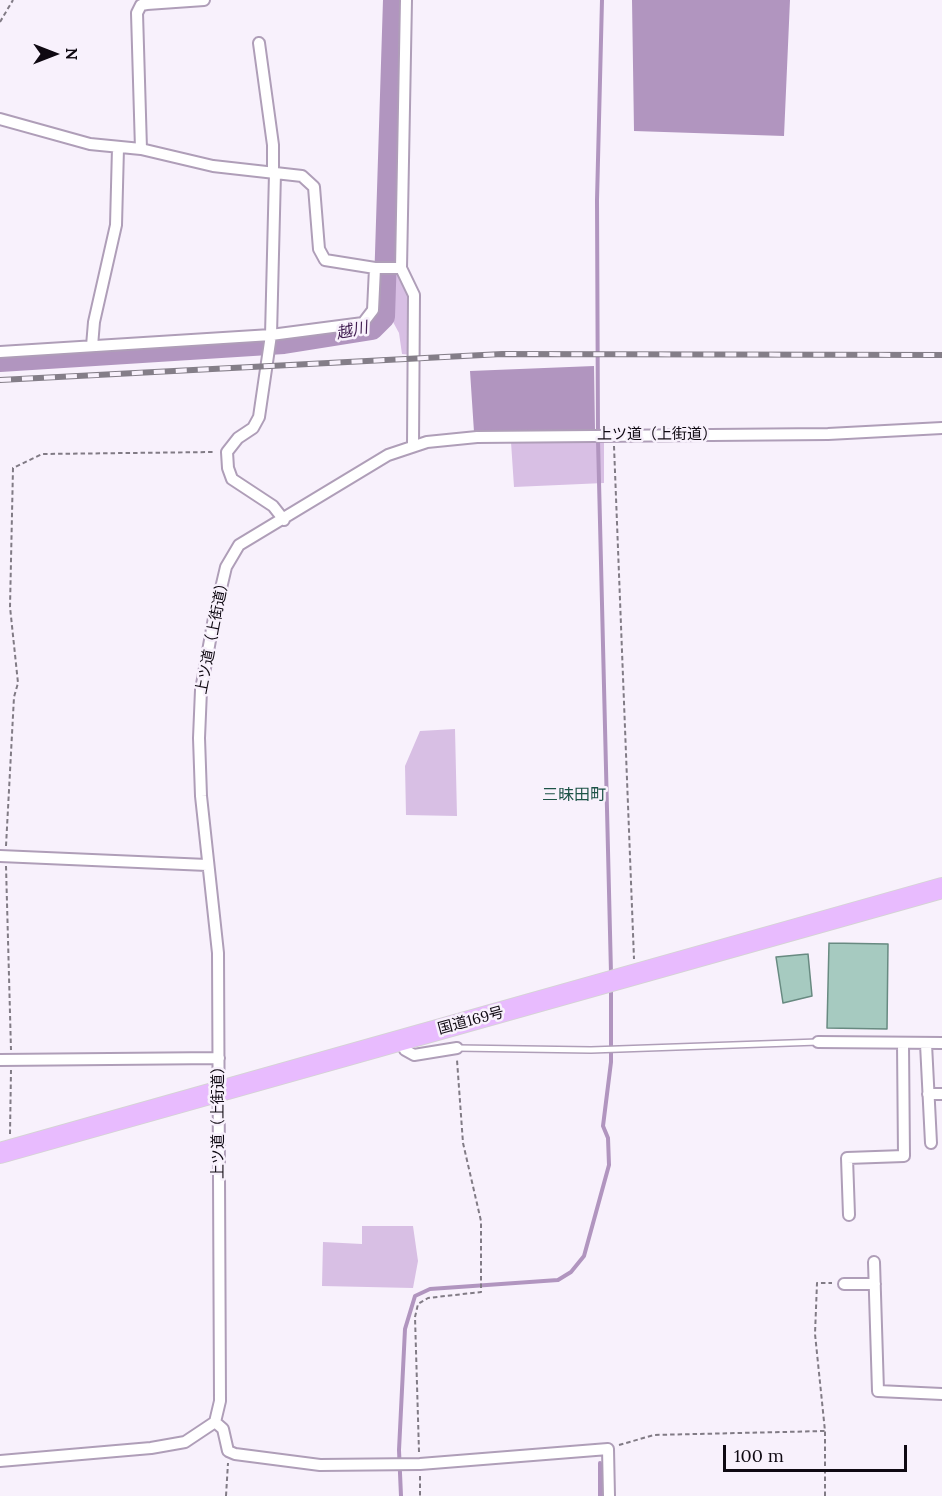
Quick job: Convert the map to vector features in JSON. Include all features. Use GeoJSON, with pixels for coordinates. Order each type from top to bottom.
{"type":"FeatureCollection","features":[{"type":"Feature","properties":{"kind":"highway","name":"国道169号"},"geometry":{"type":"LineString","coordinates":[[6,1152],[942,888]]}},
{"type":"Feature","properties":{"kind":"street"},"geometry":{"type":"LineString","coordinates":[[141,148],[137,13],[141,5],[147,3],[204,0]]}},
{"type":"Feature","properties":{"kind":"street"},"geometry":{"type":"LineString","coordinates":[[406,0],[401,268],[414,295],[413,445]]}},
{"type":"Feature","properties":{"kind":"street"},"geometry":{"type":"LineString","coordinates":[[259,43],[273,145],[271,335],[259,417],[253,428],[238,438],[227,452],[228,468],[232,479],[273,506],[284,520]]}},
{"type":"Feature","properties":{"kind":"street"},"geometry":{"type":"LineString","coordinates":[[0,119],[53,135],[118,148],[141,148],[213,166],[302,176],[314,187],[319,249],[325,260],[375,268],[401,268]]}},
{"type":"Feature","properties":{"kind":"street"},"geometry":{"type":"LineString","coordinates":[[92,346],[94,322],[117,225],[118,148]]}},
{"type":"Feature","properties":{"kind":"street"},"geometry":{"type":"LineString","coordinates":[[0,352],[271,335],[363,322],[373,310],[375,268]]}},
{"type":"Feature","properties":{"kind":"street","name":"上ツ道（上街道）"},"geometry":{"type":"LineString","coordinates":[[215,1422],[220,1401],[218,953],[207,865],[198,738],[201,690],[214,618],[226,567],[239,545],[284,520],[388,455],[413,445],[477,438],[828,434],[942,428]]}},
{"type":"Feature","properties":{"kind":"street"},"geometry":{"type":"LineString","coordinates":[[3,857],[207,865]]}},
{"type":"Feature","properties":{"kind":"street"},"geometry":{"type":"LineString","coordinates":[[402,1040],[405,1050],[414,1056],[457,1048]]}},
{"type":"Feature","properties":{"kind":"street"},"geometry":{"type":"LineString","coordinates":[[818,1042],[942,1043]]}},
{"type":"Feature","properties":{"kind":"street"},"geometry":{"type":"LineString","coordinates":[[849,1215],[847,1158],[904,1156],[903,1044]]}},
{"type":"Feature","properties":{"kind":"street"},"geometry":{"type":"LineString","coordinates":[[926,1044],[931,1143]]}},
{"type":"Feature","properties":{"kind":"street"},"geometry":{"type":"LineString","coordinates":[[6,1061],[219,1058]]}},
{"type":"Feature","properties":{"kind":"street"},"geometry":{"type":"LineString","coordinates":[[928,1094],[942,1094]]}},
{"type":"Feature","properties":{"kind":"street"},"geometry":{"type":"LineString","coordinates":[[874,1262],[878,1391],[942,1394]]}},
{"type":"Feature","properties":{"kind":"street"},"geometry":{"type":"LineString","coordinates":[[844,1284],[875,1284]]}},
{"type":"Feature","properties":{"kind":"street"},"geometry":{"type":"LineString","coordinates":[[0,1461],[96,1454],[185,1442],[215,1422],[223,1429],[228,1451],[235,1454],[320,1465],[420,1464],[608,1449],[609,1496]]}},
{"type":"Feature","properties":{"kind":"lane"},"geometry":{"type":"LineString","coordinates":[[457,1048],[591,1050],[818,1042]]}},
{"type":"Feature","properties":{"kind":"path"},"geometry":{"type":"LineString","coordinates":[[0,22],[13,0]]}},
{"type":"Feature","properties":{"kind":"path"},"geometry":{"type":"LineString","coordinates":[[614,435],[635,976]]}},
{"type":"Feature","properties":{"kind":"path"},"geometry":{"type":"LineString","coordinates":[[6,1152],[9,1128],[3,857],[14,697],[18,683],[10,608],[13,468],[23,460],[42,454],[227,452]]}},
{"type":"Feature","properties":{"kind":"path"},"geometry":{"type":"LineString","coordinates":[[420,1496],[416,1317],[418,1304],[428,1298],[481,1292],[481,1221],[463,1143],[457,1048]]}},
{"type":"Feature","properties":{"kind":"path"},"geometry":{"type":"LineString","coordinates":[[825,1496],[825,1431],[815,1334],[817,1283],[844,1284]]}},
{"type":"Feature","properties":{"kind":"path"},"geometry":{"type":"LineString","coordinates":[[608,1449],[654,1435],[825,1431]]}},
{"type":"Feature","properties":{"kind":"path"},"geometry":{"type":"LineString","coordinates":[[226,1496],[228,1451]]}},
{"type":"Feature","properties":{"kind":"shaded area"},"geometry":{"type":"Polygon","coordinates":[[[632,0],[790,0],[784,136],[634,131],[632,0]]]}},
{"type":"Feature","properties":{"kind":"shaded area"},"geometry":{"type":"Polygon","coordinates":[[[388,269],[400,269],[410,284],[413,355],[402,354],[399,333],[386,309],[388,269]]]}},
{"type":"Feature","properties":{"kind":"shaded area"},"geometry":{"type":"Polygon","coordinates":[[[594,366],[595,430],[474,432],[470,371],[594,366]]]}},
{"type":"Feature","properties":{"kind":"shaded area"},"geometry":{"type":"Polygon","coordinates":[[[511,442],[604,442],[604,483],[514,487],[511,442]]]}},
{"type":"Feature","properties":{"kind":"shaded area"},"geometry":{"type":"Polygon","coordinates":[[[455,729],[457,816],[406,815],[405,766],[420,731],[455,729]]]}},
{"type":"Feature","properties":{"kind":"shaded area"},"geometry":{"type":"Polygon","coordinates":[[[362,1226],[413,1226],[418,1261],[413,1288],[322,1286],[323,1242],[362,1244],[362,1226]]]}},
{"type":"Feature","properties":{"kind":"building"},"geometry":{"type":"Polygon","coordinates":[[[829,943],[888,944],[887,1029],[827,1028],[829,943]]]}},
{"type":"Feature","properties":{"kind":"building"},"geometry":{"type":"Polygon","coordinates":[[[808,954],[812,996],[783,1003],[776,957],[808,954]]]}},
{"type":"Feature","properties":{"kind":"waterway","name":"越川"},"geometry":{"type":"LineString","coordinates":[[0,361],[284,343],[372,329],[384,317],[394,0]]}},
{"type":"Feature","properties":{"kind":"waterway"},"geometry":{"type":"LineString","coordinates":[[602,0],[597,200],[598,440],[611,973]]}},
{"type":"Feature","properties":{"kind":"waterway"},"geometry":{"type":"LineString","coordinates":[[401,1496],[399,1450],[405,1329],[415,1296],[430,1289],[558,1280],[571,1272],[584,1256],[609,1165],[608,1138],[603,1126],[611,1062],[611,987]]}},
{"type":"Feature","properties":{"kind":"waterway"},"geometry":{"type":"LineString","coordinates":[[600,1463],[600,1496]]}},
{"type":"Feature","properties":{"kind":"railway"},"geometry":{"type":"LineString","coordinates":[[0,380],[502,354],[942,355]]}},
{"type":"Feature","properties":{"kind":"district","name":"三昧田町"},"geometry":{"type":"Point","coordinates":[574,795]}}]}
